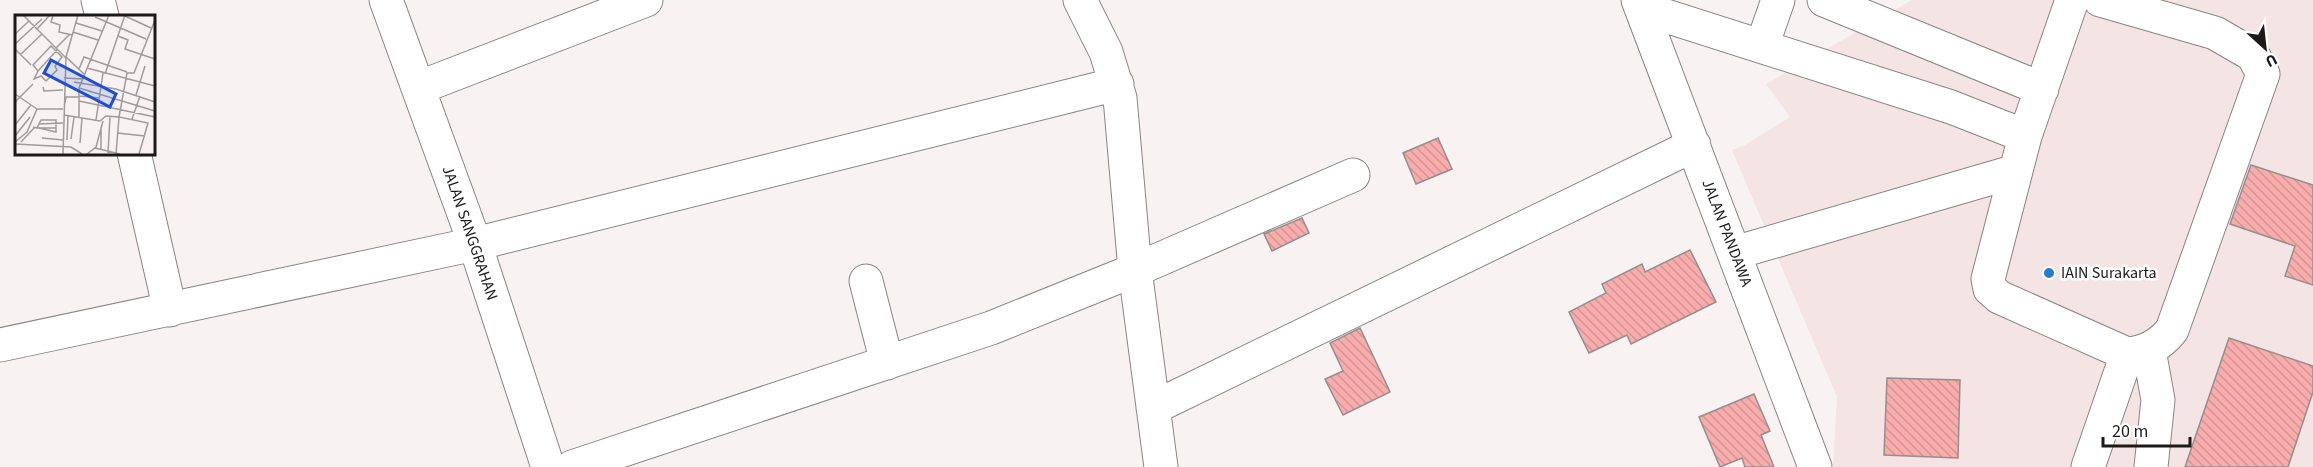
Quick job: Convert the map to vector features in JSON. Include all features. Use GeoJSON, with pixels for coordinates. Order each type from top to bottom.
{"type":"FeatureCollection","features":[{"type":"Feature","properties":{"kind":"street"},"geometry":{"type":"LineString","coordinates":[[98,0],[102,15]]}},
{"type":"Feature","properties":{"kind":"street","name":"JALAN SANGGRAHAN"},"geometry":{"type":"LineString","coordinates":[[386,0],[475,244],[548,467]]}},
{"type":"Feature","properties":{"kind":"street"},"geometry":{"type":"LineString","coordinates":[[418,88],[646,0]]}},
{"type":"Feature","properties":{"kind":"street"},"geometry":{"type":"LineString","coordinates":[[1080,0],[1106,52],[1120,98],[1135,270],[1161,467]]}},
{"type":"Feature","properties":{"kind":"street"},"geometry":{"type":"LineString","coordinates":[[1762,46],[1778,0]]}},
{"type":"Feature","properties":{"kind":"street"},"geometry":{"type":"LineString","coordinates":[[1824,0],[2042,89]]}},
{"type":"Feature","properties":{"kind":"street"},"geometry":{"type":"LineString","coordinates":[[2072,0],[2025,135],[1988,279],[1990,289],[1999,297],[2138,352],[2156,346],[2172,330],[2264,74],[2253,55],[2215,33],[2100,0]]}},
{"type":"Feature","properties":{"kind":"street"},"geometry":{"type":"LineString","coordinates":[[1640,4],[1762,46],[1951,106],[2025,135]]}},
{"type":"Feature","properties":{"kind":"street","name":"JALAN PANDAWA"},"geometry":{"type":"LineString","coordinates":[[1640,4],[1815,467]]}},
{"type":"Feature","properties":{"kind":"street"},"geometry":{"type":"LineString","coordinates":[[0,345],[475,244],[1117,84]]}},
{"type":"Feature","properties":{"kind":"street"},"geometry":{"type":"LineString","coordinates":[[1153,408],[1694,145]]}},
{"type":"Feature","properties":{"kind":"street"},"geometry":{"type":"LineString","coordinates":[[134,154],[171,310]]}},
{"type":"Feature","properties":{"kind":"street"},"geometry":{"type":"LineString","coordinates":[[1734,253],[2016,171]]}},
{"type":"Feature","properties":{"kind":"street"},"geometry":{"type":"LineString","coordinates":[[572,467],[991,328],[1135,270],[1353,174]]}},
{"type":"Feature","properties":{"kind":"street"},"geometry":{"type":"LineString","coordinates":[[866,281],[887,363]]}},
{"type":"Feature","properties":{"kind":"street"},"geometry":{"type":"LineString","coordinates":[[2088,467],[2138,352]]}},
{"type":"Feature","properties":{"kind":"street"},"geometry":{"type":"LineString","coordinates":[[2138,352],[2158,400],[2151,467]]}},
{"type":"Feature","properties":{"kind":"shaded area","name":"IAIN Surakarta"},"geometry":{"type":"Polygon","coordinates":[[[1912,0],[2313,0],[2313,467],[1833,467],[1837,397],[1732,150],[1745,145],[1790,117],[1766,84],[1912,0]]]}},
{"type":"Feature","properties":{"kind":"building"},"geometry":{"type":"Polygon","coordinates":[[[1438,138],[1452,169],[1416,184],[1403,153],[1438,138]]]}},
{"type":"Feature","properties":{"kind":"building"},"geometry":{"type":"Polygon","coordinates":[[[2251,165],[2313,185],[2313,285],[2285,276],[2295,246],[2230,224],[2251,165]]]}},
{"type":"Feature","properties":{"kind":"building"},"geometry":{"type":"Polygon","coordinates":[[[1302,218],[1309,233],[1272,251],[1264,234],[1302,218]]]}},
{"type":"Feature","properties":{"kind":"building"},"geometry":{"type":"Polygon","coordinates":[[[1690,250],[1716,302],[1631,344],[1627,335],[1589,353],[1569,312],[1606,293],[1602,284],[1642,264],[1645,272],[1690,250]]]}},
{"type":"Feature","properties":{"kind":"building"},"geometry":{"type":"Polygon","coordinates":[[[1360,328],[1390,392],[1343,415],[1325,379],[1343,371],[1330,343],[1360,328]]]}},
{"type":"Feature","properties":{"kind":"building"},"geometry":{"type":"Polygon","coordinates":[[[2229,338],[2313,366],[2313,392],[2288,467],[2185,467],[2229,338]]]}},
{"type":"Feature","properties":{"kind":"building"},"geometry":{"type":"Polygon","coordinates":[[[1887,378],[1960,380],[1958,458],[1884,455],[1887,378]]]}},
{"type":"Feature","properties":{"kind":"building"},"geometry":{"type":"Polygon","coordinates":[[[1754,394],[1770,431],[1761,435],[1774,467],[1745,467],[1742,458],[1720,467],[1699,417],[1754,394]]]}},
{"type":"Feature","properties":{"kind":"place","name":"IAIN Surakarta"},"geometry":{"type":"Point","coordinates":[2049,273]}}]}
